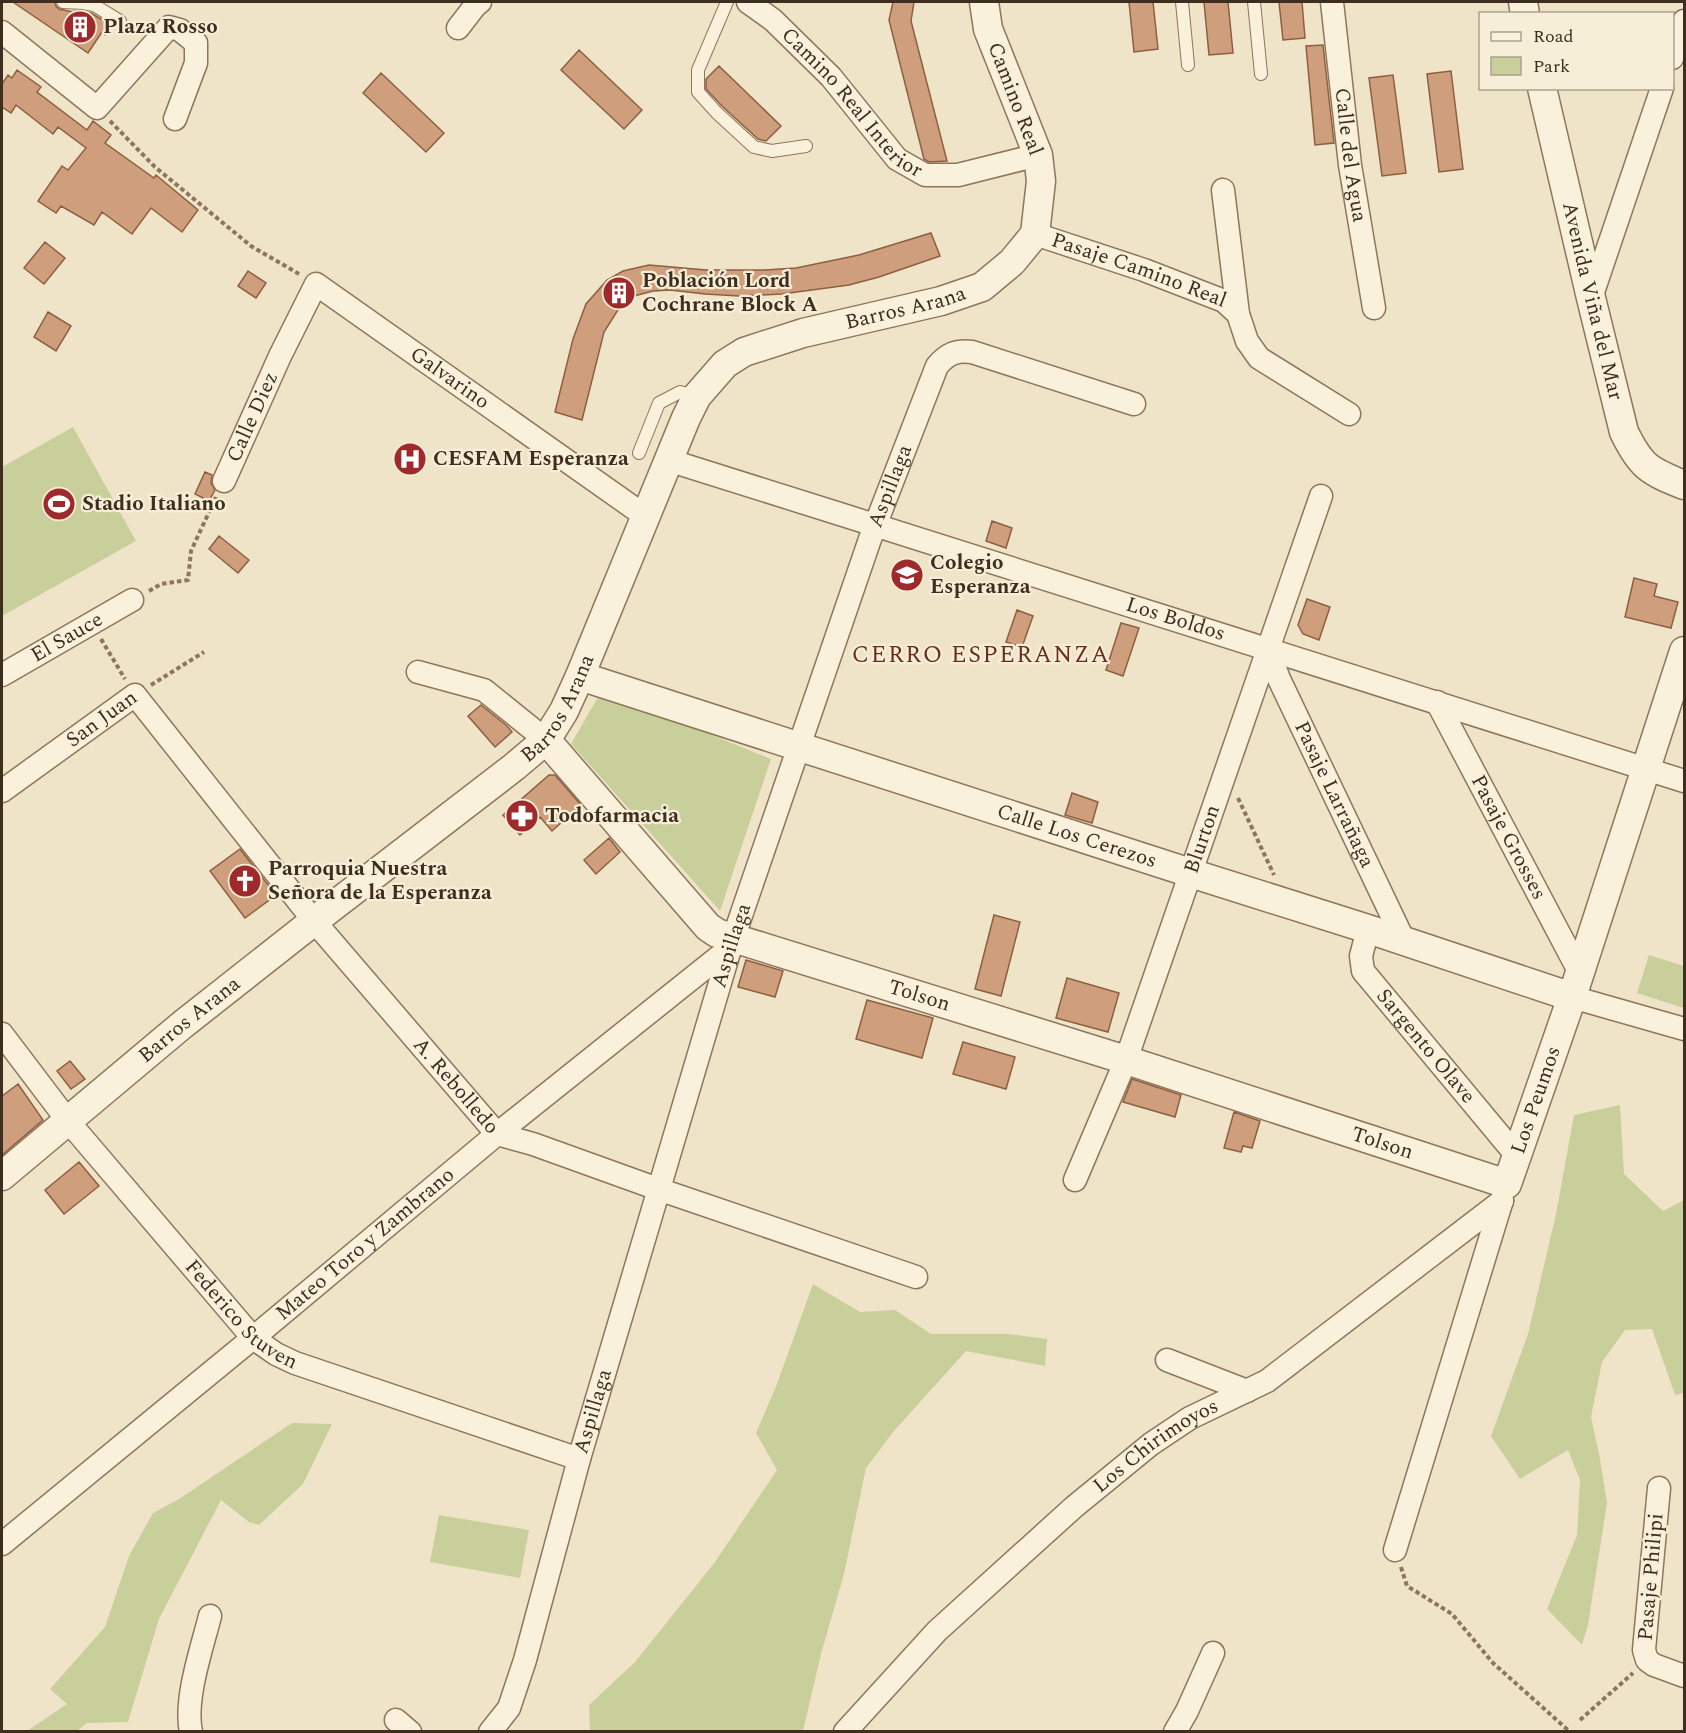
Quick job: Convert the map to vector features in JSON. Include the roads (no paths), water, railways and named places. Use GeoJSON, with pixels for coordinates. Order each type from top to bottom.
{"type":"FeatureCollection","features":[{"type":"Feature","properties":{"kind":"street"},"geometry":{"type":"LineString","coordinates":[[458,28],[480,2]]}},
{"type":"Feature","properties":{"kind":"street","name":"Camino Real Interior"},"geometry":{"type":"LineString","coordinates":[[748,2],[773,20],[831,77],[897,159],[925,175],[958,175],[1038,155]]}},
{"type":"Feature","properties":{"kind":"street","name":"Camino Real"},"geometry":{"type":"LineString","coordinates":[[984,2],[988,29],[1038,155],[1041,181],[1035,234]]}},
{"type":"Feature","properties":{"kind":"street","name":"Calle del Agua"},"geometry":{"type":"LineString","coordinates":[[1332,2],[1350,165],[1374,308]]}},
{"type":"Feature","properties":{"kind":"street"},"geometry":{"type":"LineString","coordinates":[[1674,53],[1684,21]]}},
{"type":"Feature","properties":{"kind":"street"},"geometry":{"type":"LineString","coordinates":[[2,32],[97,108],[169,27],[180,30],[196,43],[196,63],[175,119]]}},
{"type":"Feature","properties":{"kind":"street","name":"Avenida Viña del Mar"},"geometry":{"type":"LineString","coordinates":[[1542,90],[1624,432],[1633,451],[1645,465],[1662,476],[1684,485]]}},
{"type":"Feature","properties":{"kind":"street"},"geometry":{"type":"LineString","coordinates":[[1591,298],[1661,90]]}},
{"type":"Feature","properties":{"kind":"street","name":"Pasaje Camino Real"},"geometry":{"type":"LineString","coordinates":[[1223,190],[1238,314],[1247,341],[1259,358],[1349,414]]}},
{"type":"Feature","properties":{"kind":"street","name":"Pasaje Camino Real"},"geometry":{"type":"LineString","coordinates":[[1035,234],[1144,270],[1224,301],[1238,314]]}},
{"type":"Feature","properties":{"kind":"street","name":"Barros Arana"},"geometry":{"type":"LineString","coordinates":[[2,1176],[182,1025],[546,740],[564,711],[580,676],[668,460],[697,396],[725,364],[744,352],[803,333],[940,301],[982,287],[1012,262],[1035,234]]}},
{"type":"Feature","properties":{"kind":"street","name":"Calle Diez"},"geometry":{"type":"LineString","coordinates":[[224,481],[280,356],[316,284]]}},
{"type":"Feature","properties":{"kind":"street","name":"Galvarino"},"geometry":{"type":"LineString","coordinates":[[316,284],[645,516]]}},
{"type":"Feature","properties":{"kind":"street","name":"Aspillaga"},"geometry":{"type":"LineString","coordinates":[[490,1731],[508,1708],[525,1660],[579,1459],[732,943],[875,526],[937,366],[951,353],[962,350],[1134,404]]}},
{"type":"Feature","properties":{"kind":"street","name":"Los Boldos"},"geometry":{"type":"LineString","coordinates":[[668,460],[1684,782]]}},
{"type":"Feature","properties":{"kind":"street","name":"Blurton"},"geometry":{"type":"LineString","coordinates":[[1075,1180],[1126,1059],[1321,496]]}},
{"type":"Feature","properties":{"kind":"street","name":"El Sauce"},"geometry":{"type":"LineString","coordinates":[[2,675],[132,600]]}},
{"type":"Feature","properties":{"kind":"street","name":"Pasaje Larrañaga"},"geometry":{"type":"LineString","coordinates":[[1268,649],[1279,679],[1404,941]]}},
{"type":"Feature","properties":{"kind":"street","name":"Los Peumos"},"geometry":{"type":"LineString","coordinates":[[1395,1550],[1504,1193],[1576,985],[1684,651]]}},
{"type":"Feature","properties":{"kind":"street","name":"Tolson"},"geometry":{"type":"LineString","coordinates":[[418,672],[484,690],[546,740],[708,927],[732,943],[1126,1059],[1504,1193]]}},
{"type":"Feature","properties":{"kind":"street","name":"Calle Los Cerezos"},"geometry":{"type":"LineString","coordinates":[[580,676],[1404,941],[1576,985]]}},
{"type":"Feature","properties":{"kind":"street","name":"San Juan"},"geometry":{"type":"LineString","coordinates":[[2,791],[135,695]]}},
{"type":"Feature","properties":{"kind":"street","name":"A. Rebolledo"},"geometry":{"type":"LineString","coordinates":[[135,695],[314,921],[497,1134],[533,1144],[916,1277]]}},
{"type":"Feature","properties":{"kind":"street","name":"Pasaje Grosses"},"geometry":{"type":"LineString","coordinates":[[1437,702],[1576,985]]}},
{"type":"Feature","properties":{"kind":"street","name":"Sargento Olave"},"geometry":{"type":"LineString","coordinates":[[1368,929],[1360,956],[1363,971],[1517,1156]]}},
{"type":"Feature","properties":{"kind":"street","name":"Mateo Toro y Zambrano"},"geometry":{"type":"LineString","coordinates":[[3,1540],[253,1338],[497,1134],[732,943]]}},
{"type":"Feature","properties":{"kind":"street"},"geometry":{"type":"LineString","coordinates":[[1576,985],[1684,1029]]}},
{"type":"Feature","properties":{"kind":"street","name":"Federico Stuven"},"geometry":{"type":"LineString","coordinates":[[2,1034],[68,1122],[253,1338],[276,1354],[295,1363],[579,1459]]}},
{"type":"Feature","properties":{"kind":"street","name":"Los Chirimoyos"},"geometry":{"type":"LineString","coordinates":[[845,1731],[937,1631],[1074,1507],[1151,1444],[1190,1418],[1267,1381],[1504,1193]]}},
{"type":"Feature","properties":{"kind":"street"},"geometry":{"type":"LineString","coordinates":[[1167,1360],[1247,1391]]}},
{"type":"Feature","properties":{"kind":"street","name":"Pasaje Philipi"},"geometry":{"type":"LineString","coordinates":[[1659,1488],[1644,1650],[1647,1660],[1654,1665],[1684,1676]]}},
{"type":"Feature","properties":{"kind":"street"},"geometry":{"type":"LineString","coordinates":[[191,1731],[194,1682],[210,1616]]}},
{"type":"Feature","properties":{"kind":"street"},"geometry":{"type":"LineString","coordinates":[[1175,1731],[1213,1653]]}},
{"type":"Feature","properties":{"kind":"lane"},"geometry":{"type":"LineString","coordinates":[[63,2],[94,5],[120,21]]}},
{"type":"Feature","properties":{"kind":"lane"},"geometry":{"type":"LineString","coordinates":[[727,2],[698,70],[698,92],[754,147],[772,151],[806,146]]}},
{"type":"Feature","properties":{"kind":"lane"},"geometry":{"type":"LineString","coordinates":[[1182,2],[1188,65]]}},
{"type":"Feature","properties":{"kind":"lane"},"geometry":{"type":"LineString","coordinates":[[1254,2],[1261,74]]}},
{"type":"Feature","properties":{"kind":"lane"},"geometry":{"type":"LineString","coordinates":[[639,453],[659,403],[680,392],[697,396]]}},
{"type":"Feature","properties":{"kind":"place","name":"Plaza Rosso"},"geometry":{"type":"Point","coordinates":[80,27]}},
{"type":"Feature","properties":{"kind":"place","name":"Población Lord Cochrane Block A"},"geometry":{"type":"Point","coordinates":[619,293]}},
{"type":"Feature","properties":{"kind":"place","name":"CESFAM Esperanza"},"geometry":{"type":"Point","coordinates":[410,459]}},
{"type":"Feature","properties":{"kind":"place","name":"Stadio Italiano"},"geometry":{"type":"Point","coordinates":[59,504]}},
{"type":"Feature","properties":{"kind":"place","name":"Colegio Esperanza"},"geometry":{"type":"Point","coordinates":[907,575]}},
{"type":"Feature","properties":{"kind":"place","name":"Todofarmacia"},"geometry":{"type":"Point","coordinates":[522,816]}},
{"type":"Feature","properties":{"kind":"place","name":"Parroquia Nuestra Señora de la Esperanza"},"geometry":{"type":"Point","coordinates":[245,881]}},
{"type":"Feature","properties":{"kind":"district","name":"CERRO ESPERANZA"},"geometry":{"type":"Point","coordinates":[981,655]}}]}
